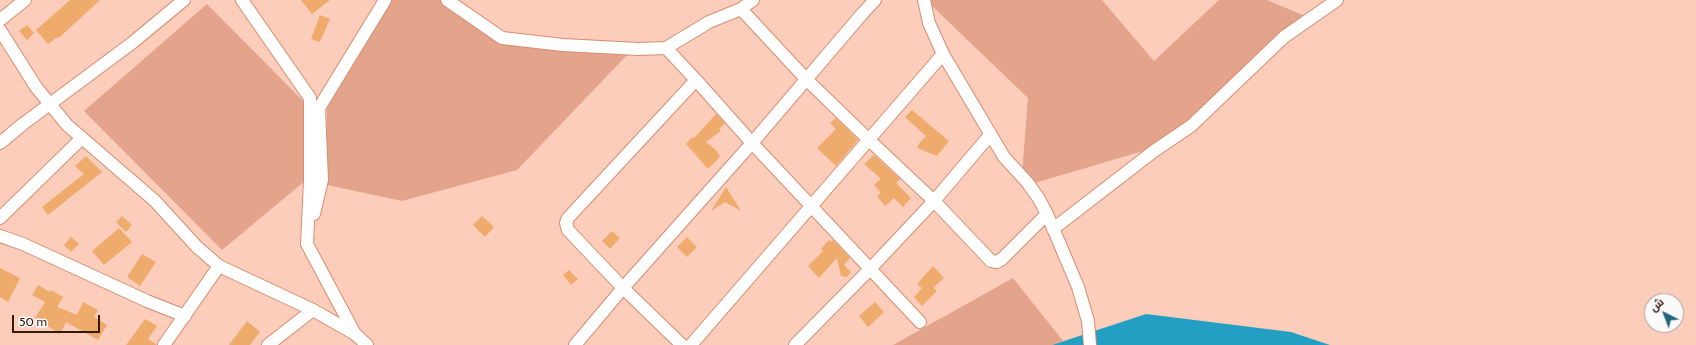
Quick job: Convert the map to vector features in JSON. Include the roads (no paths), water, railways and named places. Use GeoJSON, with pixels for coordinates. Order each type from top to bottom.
{"type":"FeatureCollection","features":[{"type":"Feature","properties":{"kind":"street"},"geometry":{"type":"LineString","coordinates":[[0,20],[25,0]]}},
{"type":"Feature","properties":{"kind":"street"},"geometry":{"type":"LineString","coordinates":[[0,143],[132,43],[184,0]]}},
{"type":"Feature","properties":{"kind":"street"},"geometry":{"type":"LineString","coordinates":[[242,0],[310,98],[310,181],[307,244],[355,334]]}},
{"type":"Feature","properties":{"kind":"street"},"geometry":{"type":"LineString","coordinates":[[307,244],[322,180],[319,108],[385,0]]}},
{"type":"Feature","properties":{"kind":"street"},"geometry":{"type":"LineString","coordinates":[[447,0],[502,38],[563,45],[638,49],[666,48],[709,22],[741,10],[753,0]]}},
{"type":"Feature","properties":{"kind":"street"},"geometry":{"type":"LineString","coordinates":[[574,345],[752,143],[875,0]]}},
{"type":"Feature","properties":{"kind":"street"},"geometry":{"type":"LineString","coordinates":[[924,0],[929,23],[943,54],[1004,157],[1027,182],[1047,214],[1078,286],[1088,321],[1090,345]]}},
{"type":"Feature","properties":{"kind":"street"},"geometry":{"type":"LineString","coordinates":[[1053,229],[1154,151],[1191,126],[1284,37],[1337,0]]}},
{"type":"Feature","properties":{"kind":"street"},"geometry":{"type":"LineString","coordinates":[[741,10],[806,79],[934,201],[991,261],[997,262],[1047,214]]}},
{"type":"Feature","properties":{"kind":"street"},"geometry":{"type":"LineString","coordinates":[[0,30],[36,87],[49,105],[67,125],[155,201],[197,247],[219,266],[313,310],[355,334],[367,345]]}},
{"type":"Feature","properties":{"kind":"street"},"geometry":{"type":"LineString","coordinates":[[666,48],[752,143],[920,322]]}},
{"type":"Feature","properties":{"kind":"street"},"geometry":{"type":"LineString","coordinates":[[691,345],[943,54]]}},
{"type":"Feature","properties":{"kind":"street"},"geometry":{"type":"LineString","coordinates":[[682,345],[623,288],[568,230],[566,223],[568,218],[696,80]]}},
{"type":"Feature","properties":{"kind":"street"},"geometry":{"type":"LineString","coordinates":[[795,345],[934,201],[990,135]]}},
{"type":"Feature","properties":{"kind":"street"},"geometry":{"type":"LineString","coordinates":[[0,218],[82,138]]}},
{"type":"Feature","properties":{"kind":"street"},"geometry":{"type":"LineString","coordinates":[[0,236],[23,244],[185,316]]}},
{"type":"Feature","properties":{"kind":"street"},"geometry":{"type":"LineString","coordinates":[[164,345],[219,266]]}},
{"type":"Feature","properties":{"kind":"street"},"geometry":{"type":"LineString","coordinates":[[268,345],[313,310]]}},
{"type":"Feature","properties":{"kind":"water"},"geometry":{"type":"Polygon","coordinates":[[[1146,314],[1291,332],[1330,345],[1052,345],[1146,314]]]}}]}
